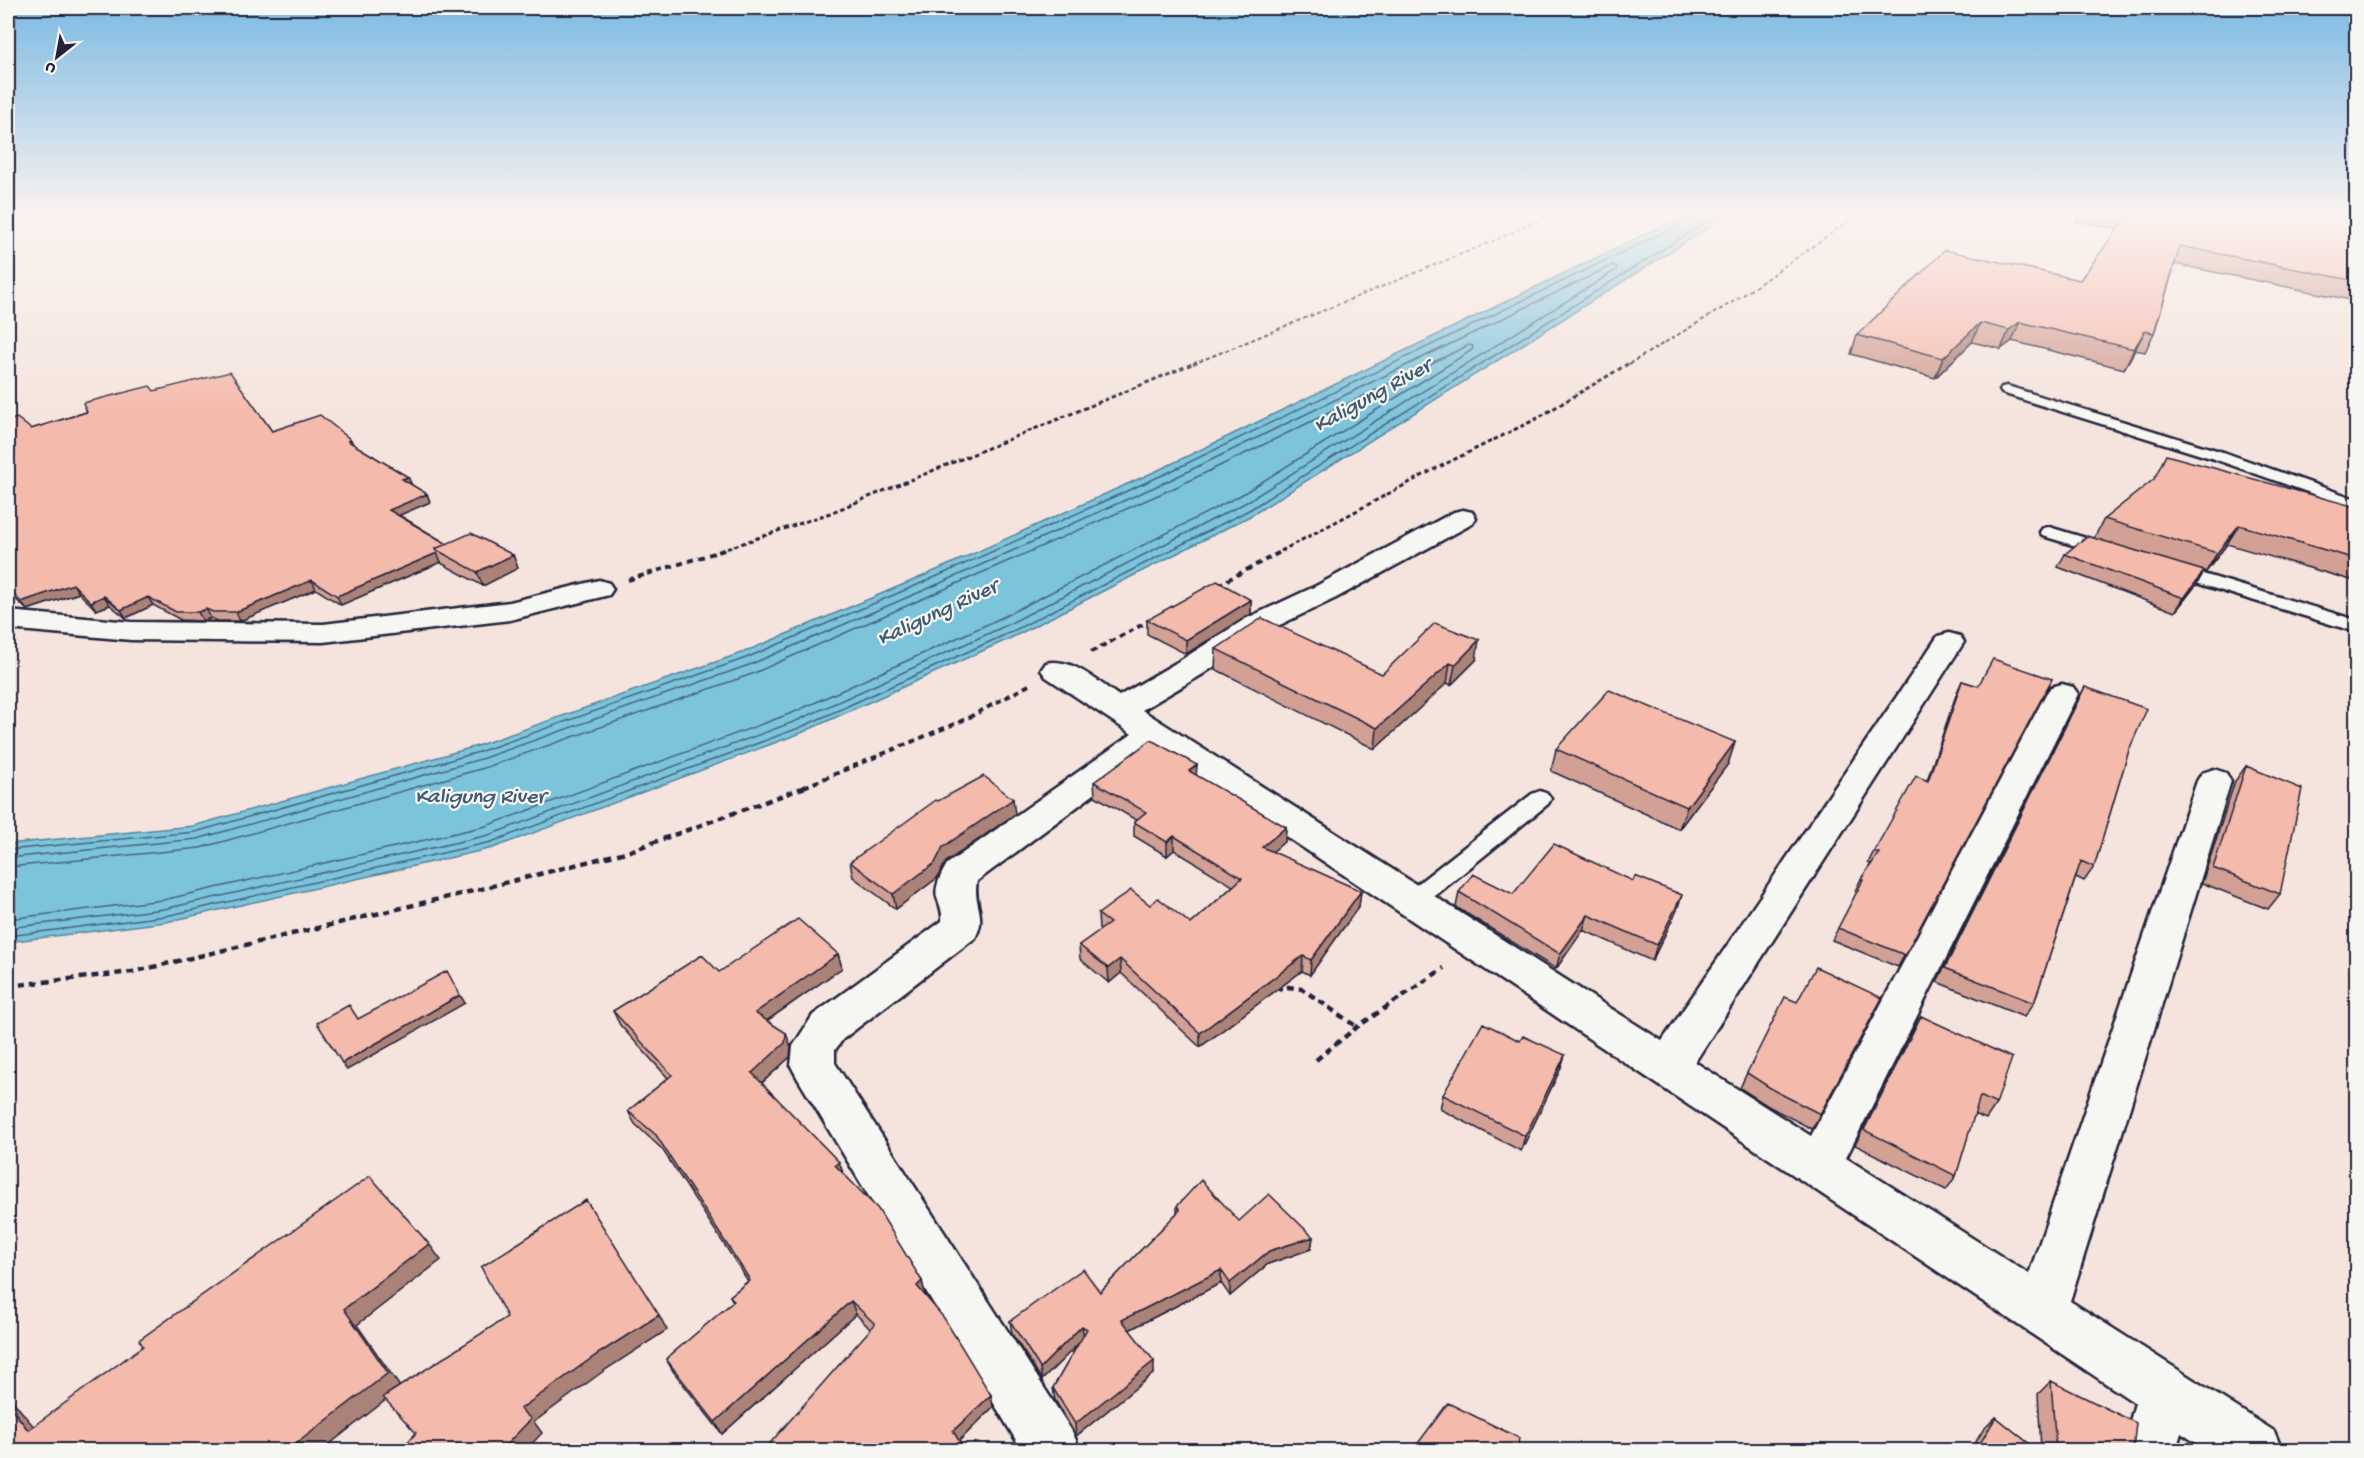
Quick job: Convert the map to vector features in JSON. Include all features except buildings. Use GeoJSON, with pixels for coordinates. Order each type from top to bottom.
{"type":"FeatureCollection","features":[{"type":"Feature","properties":{"kind":"street"},"geometry":{"type":"LineString","coordinates":[[1118,710],[1192,668],[1256,625],[1326,592],[1463,518]]}},
{"type":"Feature","properties":{"kind":"street"},"geometry":{"type":"LineString","coordinates":[[8,620],[131,631],[323,633],[510,611],[599,589]]}},
{"type":"Feature","properties":{"kind":"street"},"geometry":{"type":"LineString","coordinates":[[1666,1069],[1949,642]]}},
{"type":"Feature","properties":{"kind":"street"},"geometry":{"type":"LineString","coordinates":[[1057,670],[1666,1069],[2255,1450]]}},
{"type":"Feature","properties":{"kind":"street"},"geometry":{"type":"LineString","coordinates":[[1818,1167],[2062,694]]}},
{"type":"Feature","properties":{"kind":"street"},"geometry":{"type":"LineString","coordinates":[[1053,1450],[813,1066],[814,1046],[828,1027],[961,928],[962,912],[956,894],[960,874],[1154,734]]}},
{"type":"Feature","properties":{"kind":"street"},"geometry":{"type":"LineString","coordinates":[[2041,1312],[2214,781]]}},
{"type":"Feature","properties":{"kind":"street"},"geometry":{"type":"LineString","coordinates":[[2149,1450],[2165,1392]]}},
{"type":"Feature","properties":{"kind":"lane"},"geometry":{"type":"LineString","coordinates":[[2007,390],[2220,456],[2356,504]]}},
{"type":"Feature","properties":{"kind":"lane"},"geometry":{"type":"LineString","coordinates":[[2049,532],[2118,553]]}},
{"type":"Feature","properties":{"kind":"lane"},"geometry":{"type":"LineString","coordinates":[[2152,564],[2356,626]]}},
{"type":"Feature","properties":{"kind":"lane"},"geometry":{"type":"LineString","coordinates":[[1411,902],[1540,799]]}},
{"type":"Feature","properties":{"kind":"path"},"geometry":{"type":"LineString","coordinates":[[599,589],[756,540],[830,513],[1393,282]]}},
{"type":"Feature","properties":{"kind":"path"},"geometry":{"type":"LineString","coordinates":[[1213,587],[1431,471],[1536,419],[1736,300],[1762,282]]}},
{"type":"Feature","properties":{"kind":"path"},"geometry":{"type":"LineString","coordinates":[[8,986],[132,972],[473,891],[630,851],[824,780],[966,719],[1161,615]]}},
{"type":"Feature","properties":{"kind":"path"},"geometry":{"type":"LineString","coordinates":[[1316,1060],[1358,1027],[1477,945]]}},
{"type":"Feature","properties":{"kind":"path"},"geometry":{"type":"LineString","coordinates":[[1268,986],[1276,989],[1288,987],[1302,989],[1358,1027]]}},
{"type":"Feature","properties":{"kind":"water","name":"Kaligung River"},"geometry":{"type":"Polygon","coordinates":[[[1546,282],[1622,282],[1252,515],[1011,638],[801,733],[493,848],[166,922],[8,942],[8,844],[193,826],[477,746],[744,652],[928,574],[1165,467],[1546,282]]]}}]}
